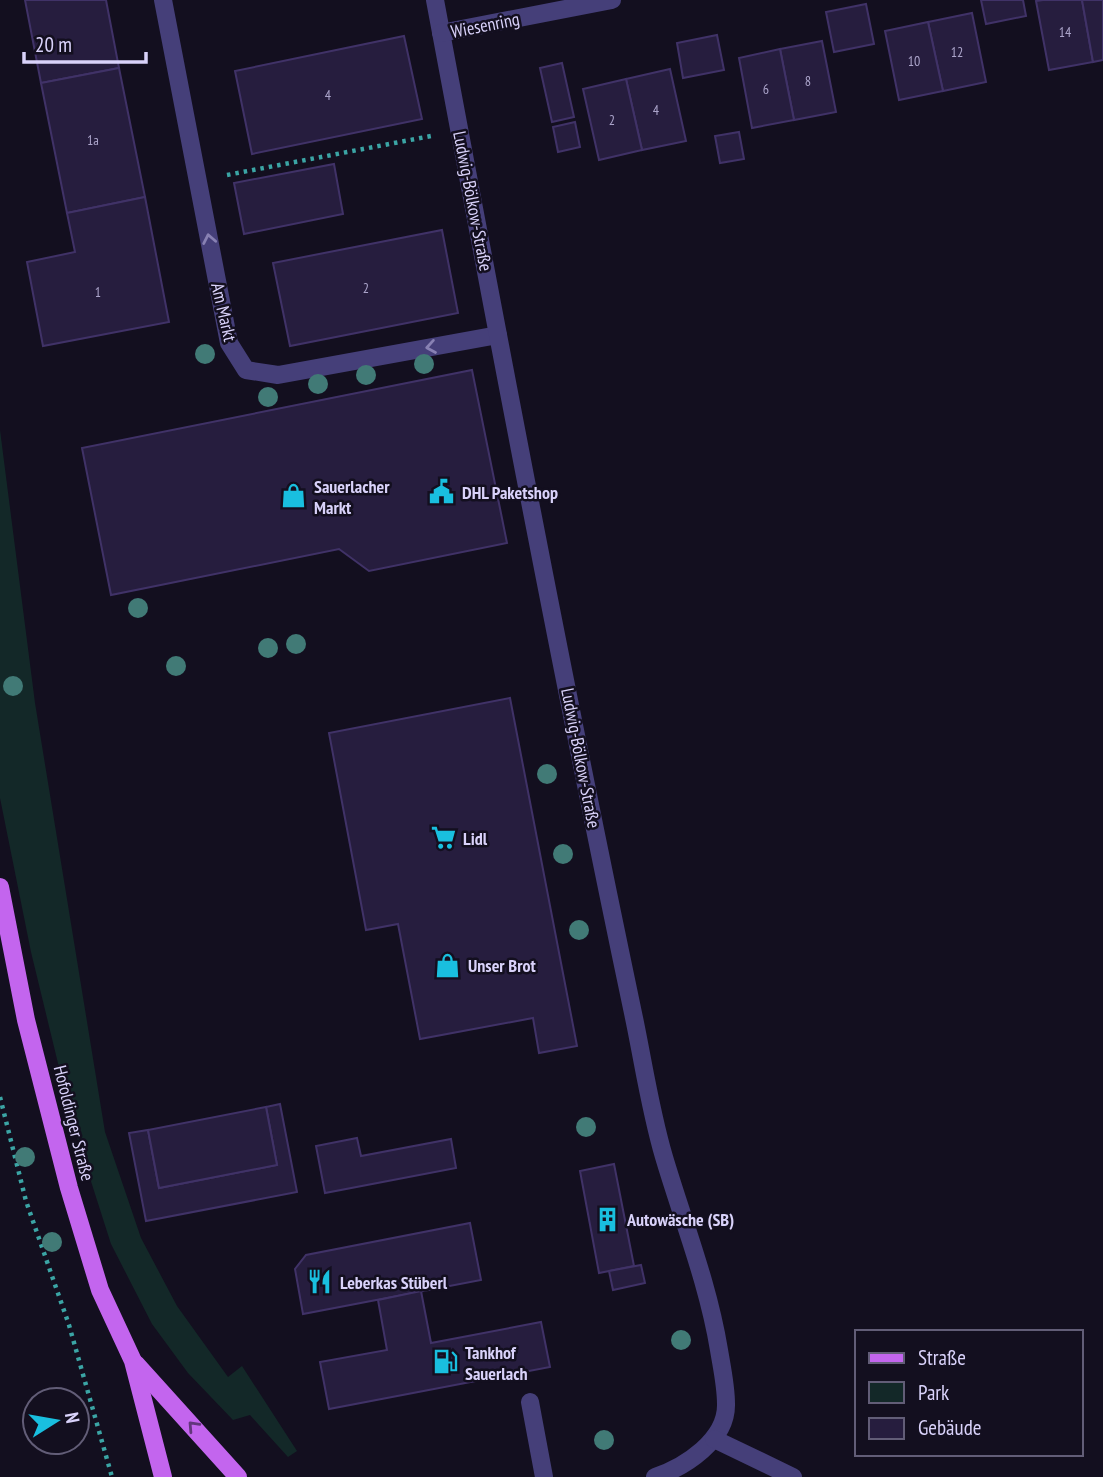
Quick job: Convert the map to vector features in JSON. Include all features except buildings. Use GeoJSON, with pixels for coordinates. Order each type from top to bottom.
{"type":"FeatureCollection","features":[{"type":"Feature","properties":{"kind":"main road","name":"Hofoldinger Straße"},"geometry":{"type":"LineString","coordinates":[[0,887],[26,1020],[69,1188],[100,1290],[134,1361],[163,1477]]}},
{"type":"Feature","properties":{"kind":"main road","name":"Hofoldinger Straße"},"geometry":{"type":"LineString","coordinates":[[134,1361],[238,1477]]}},
{"type":"Feature","properties":{"kind":"street","name":"Am Markt"},"geometry":{"type":"LineString","coordinates":[[163,0],[229,343],[246,370],[278,374],[498,335]]}},
{"type":"Feature","properties":{"kind":"street","name":"Ludwig-Bölkow-Straße"},"geometry":{"type":"LineString","coordinates":[[435,0],[588,794],[650,1094],[663,1155],[686,1219],[712,1310],[727,1409],[714,1439],[700,1454],[655,1477]]}},
{"type":"Feature","properties":{"kind":"street","name":"Wiesenring"},"geometry":{"type":"LineString","coordinates":[[441,33],[612,0]]}},
{"type":"Feature","properties":{"kind":"street"},"geometry":{"type":"LineString","coordinates":[[530,1402],[544,1477]]}},
{"type":"Feature","properties":{"kind":"street"},"geometry":{"type":"LineString","coordinates":[[714,1439],[793,1477]]}},
{"type":"Feature","properties":{"kind":"path"},"geometry":{"type":"LineString","coordinates":[[197,180],[439,135]]}},
{"type":"Feature","properties":{"kind":"path"},"geometry":{"type":"LineString","coordinates":[[0,1097],[26,1201],[68,1325],[112,1477]]}},
{"type":"Feature","properties":{"kind":"green space"},"geometry":{"type":"Polygon","coordinates":[[[0,430],[35,703],[105,1132],[141,1238],[177,1306],[228,1377],[242,1366],[297,1451],[288,1457],[250,1415],[233,1420],[188,1373],[152,1324],[111,1244],[73,1125],[31,952],[0,798],[0,430]]]}},
{"type":"Feature","properties":{"kind":"place","name":"DHL Paketshop"},"geometry":{"type":"Point","coordinates":[442,492]}},
{"type":"Feature","properties":{"kind":"place","name":"Sauerlacher Markt"},"geometry":{"type":"Point","coordinates":[294,496]}},
{"type":"Feature","properties":{"kind":"place","name":"Lidl"},"geometry":{"type":"Point","coordinates":[443,838]}},
{"type":"Feature","properties":{"kind":"place","name":"Unser Brot"},"geometry":{"type":"Point","coordinates":[448,965]}},
{"type":"Feature","properties":{"kind":"place","name":"Autowäsche (SB)"},"geometry":{"type":"Point","coordinates":[607,1219]}},
{"type":"Feature","properties":{"kind":"place","name":"Leberkas Stüberl"},"geometry":{"type":"Point","coordinates":[320,1282]}},
{"type":"Feature","properties":{"kind":"place","name":"Tankhof Sauerlach"},"geometry":{"type":"Point","coordinates":[445,1362]}}]}
